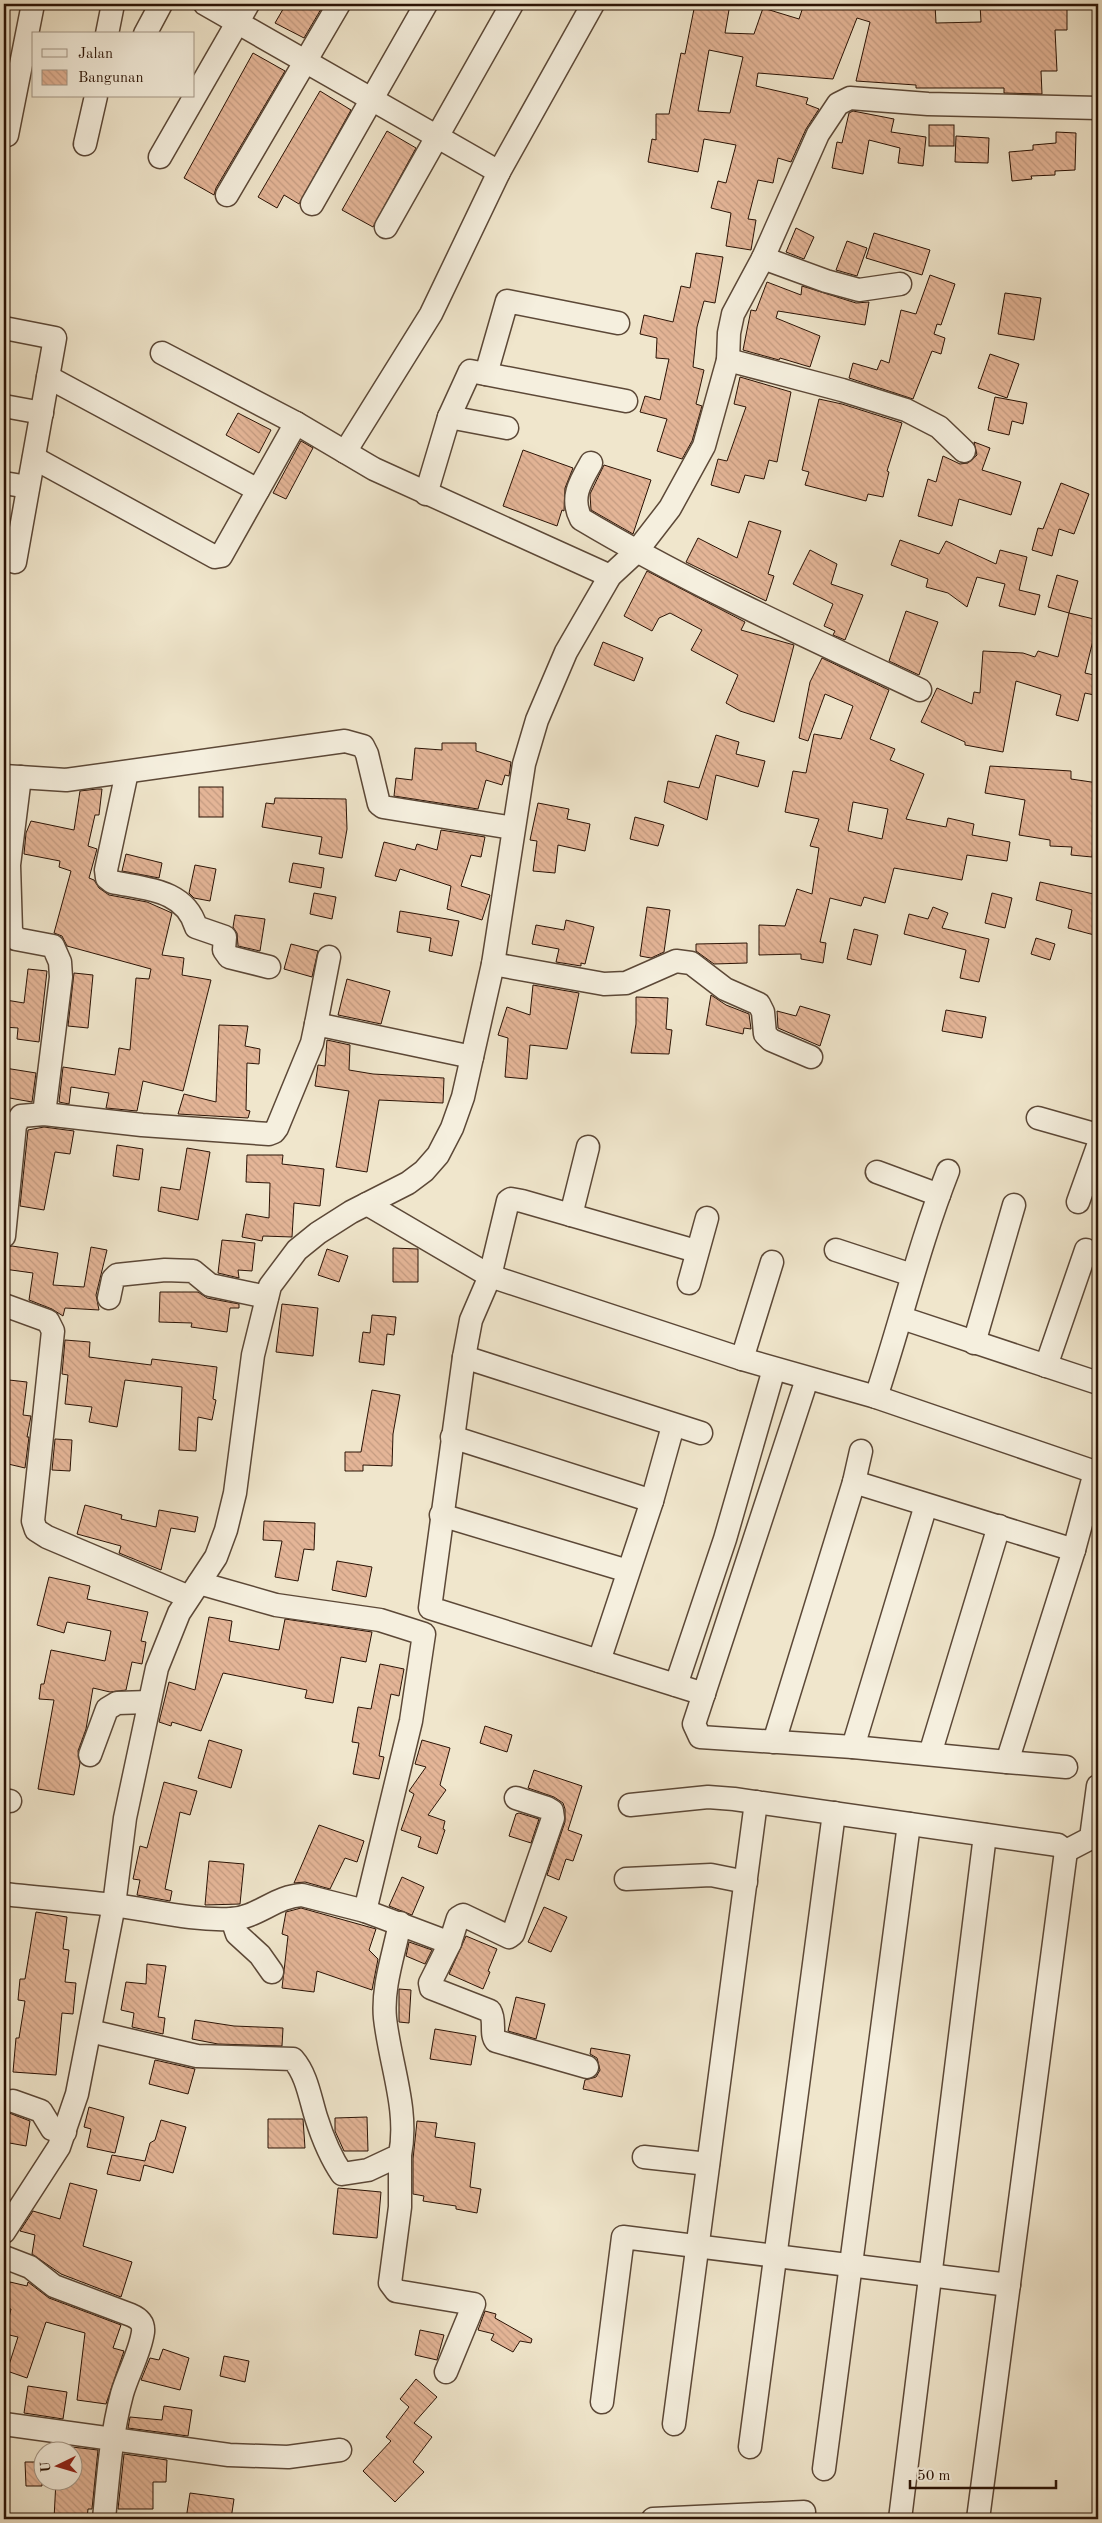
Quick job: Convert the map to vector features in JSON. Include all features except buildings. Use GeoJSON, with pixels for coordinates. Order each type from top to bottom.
{"type":"FeatureCollection","features":[{"type":"Feature","properties":{"kind":"street"},"geometry":{"type":"LineString","coordinates":[[7,135],[33,4]]}},
{"type":"Feature","properties":{"kind":"street"},"geometry":{"type":"LineString","coordinates":[[108,32],[113,4]]}},
{"type":"Feature","properties":{"kind":"street"},"geometry":{"type":"LineString","coordinates":[[145,32],[162,4]]}},
{"type":"Feature","properties":{"kind":"street"},"geometry":{"type":"LineString","coordinates":[[205,4],[243,13],[305,62],[499,172]]}},
{"type":"Feature","properties":{"kind":"street"},"geometry":{"type":"LineString","coordinates":[[227,194],[339,4]]}},
{"type":"Feature","properties":{"kind":"street"},"geometry":{"type":"LineString","coordinates":[[312,204],[426,4]]}},
{"type":"Feature","properties":{"kind":"street"},"geometry":{"type":"LineString","coordinates":[[386,227],[512,4]]}},
{"type":"Feature","properties":{"kind":"street"},"geometry":{"type":"LineString","coordinates":[[345,452],[431,314],[499,172],[593,4]]}},
{"type":"Feature","properties":{"kind":"street"},"geometry":{"type":"LineString","coordinates":[[195,96],[243,13]]}},
{"type":"Feature","properties":{"kind":"street"},"geometry":{"type":"LineString","coordinates":[[84,144],[97,98]]}},
{"type":"Feature","properties":{"kind":"street"},"geometry":{"type":"LineString","coordinates":[[160,157],[194,98]]}},
{"type":"Feature","properties":{"kind":"street"},"geometry":{"type":"LineString","coordinates":[[4,2232],[59,2147],[77,2094],[114,1905],[125,1818],[157,1668],[179,1613],[216,1556],[226,1530],[235,1493],[253,1355],[270,1286],[277,1274],[297,1250],[318,1233],[367,1204],[408,1183],[424,1171],[438,1155],[452,1128],[472,1057],[493,964],[524,764],[537,720],[566,652],[610,576],[636,552],[670,508],[704,446],[728,360],[729,333],[734,314],[763,258],[818,134],[842,100],[850,98],[937,105],[1098,108]]}},
{"type":"Feature","properties":{"kind":"street"},"geometry":{"type":"LineString","coordinates":[[763,258],[826,281],[859,290],[900,284]]}},
{"type":"Feature","properties":{"kind":"street"},"geometry":{"type":"LineString","coordinates":[[486,374],[507,301],[618,322]]}},
{"type":"Feature","properties":{"kind":"street"},"geometry":{"type":"LineString","coordinates":[[4,328],[55,338],[15,562],[4,559]]}},
{"type":"Feature","properties":{"kind":"street"},"geometry":{"type":"LineString","coordinates":[[162,353],[296,423],[369,467],[610,576]]}},
{"type":"Feature","properties":{"kind":"street"},"geometry":{"type":"LineString","coordinates":[[728,360],[842,390],[906,410],[939,427],[964,451]]}},
{"type":"Feature","properties":{"kind":"street"},"geometry":{"type":"LineString","coordinates":[[426,494],[449,417],[470,371],[626,401]]}},
{"type":"Feature","properties":{"kind":"street"},"geometry":{"type":"LineString","coordinates":[[48,377],[258,490]]}},
{"type":"Feature","properties":{"kind":"street"},"geometry":{"type":"LineString","coordinates":[[4,406],[42,413]]}},
{"type":"Feature","properties":{"kind":"street"},"geometry":{"type":"LineString","coordinates":[[449,417],[507,428]]}},
{"type":"Feature","properties":{"kind":"street"},"geometry":{"type":"LineString","coordinates":[[34,458],[215,557],[221,556],[296,423]]}},
{"type":"Feature","properties":{"kind":"street"},"geometry":{"type":"LineString","coordinates":[[591,463],[578,485],[575,498],[576,510],[582,519],[636,552],[774,621],[920,690]]}},
{"type":"Feature","properties":{"kind":"street"},"geometry":{"type":"LineString","coordinates":[[4,483],[28,488]]}},
{"type":"Feature","properties":{"kind":"street"},"geometry":{"type":"LineString","coordinates":[[44,1114],[61,977],[60,962],[53,946],[16,939],[10,931],[9,865],[12,777],[66,780],[345,741],[357,742],[363,746],[367,754],[379,804],[384,808],[513,828]]}},
{"type":"Feature","properties":{"kind":"street"},"geometry":{"type":"LineString","coordinates":[[127,772],[106,870],[108,878],[112,882],[172,896],[189,910],[196,927],[225,937],[224,950],[229,957],[268,967]]}},
{"type":"Feature","properties":{"kind":"street"},"geometry":{"type":"LineString","coordinates":[[4,1236],[15,1125],[21,1116],[44,1114],[142,1125],[268,1134],[274,1132],[312,1043],[329,958]]}},
{"type":"Feature","properties":{"kind":"street"},"geometry":{"type":"LineString","coordinates":[[493,964],[604,984],[626,983],[676,961],[691,963],[725,989],[759,1004],[763,1012],[766,1034],[771,1040],[811,1057]]}},
{"type":"Feature","properties":{"kind":"street"},"geometry":{"type":"LineString","coordinates":[[316,1024],[472,1057]]}},
{"type":"Feature","properties":{"kind":"street"},"geometry":{"type":"LineString","coordinates":[[1038,1118],[1098,1135]]}},
{"type":"Feature","properties":{"kind":"street"},"geometry":{"type":"LineString","coordinates":[[571,1215],[588,1146]]}},
{"type":"Feature","properties":{"kind":"street"},"geometry":{"type":"LineString","coordinates":[[1078,1202],[1098,1146]]}},
{"type":"Feature","properties":{"kind":"street"},"geometry":{"type":"LineString","coordinates":[[876,1397],[902,1318],[912,1275],[948,1171]]}},
{"type":"Feature","properties":{"kind":"street"},"geometry":{"type":"LineString","coordinates":[[877,1172],[939,1195]]}},
{"type":"Feature","properties":{"kind":"street"},"geometry":{"type":"LineString","coordinates":[[365,1911],[411,1721],[424,1634],[430,1608],[452,1437],[471,1320],[490,1276],[508,1201],[511,1198],[696,1251]]}},
{"type":"Feature","properties":{"kind":"street"},"geometry":{"type":"LineString","coordinates":[[367,1204],[490,1276],[742,1359],[807,1379],[876,1397],[1097,1467],[1074,1550],[1007,1762]]}},
{"type":"Feature","properties":{"kind":"street"},"geometry":{"type":"LineString","coordinates":[[974,1343],[1014,1205]]}},
{"type":"Feature","properties":{"kind":"street"},"geometry":{"type":"LineString","coordinates":[[689,1283],[696,1251],[707,1218]]}},
{"type":"Feature","properties":{"kind":"street"},"geometry":{"type":"LineString","coordinates":[[836,1250],[912,1275]]}},
{"type":"Feature","properties":{"kind":"street"},"geometry":{"type":"LineString","coordinates":[[1046,1366],[1086,1250]]}},
{"type":"Feature","properties":{"kind":"street"},"geometry":{"type":"LineString","coordinates":[[742,1359],[772,1262]]}},
{"type":"Feature","properties":{"kind":"street"},"geometry":{"type":"LineString","coordinates":[[109,1298],[113,1279],[117,1275],[165,1270],[193,1271],[210,1285],[267,1297]]}},
{"type":"Feature","properties":{"kind":"street"},"geometry":{"type":"LineString","coordinates":[[4,1305],[48,1321],[53,1331],[33,1521],[36,1530],[47,1538],[194,1590],[276,1605],[380,1620],[424,1634]]}},
{"type":"Feature","properties":{"kind":"street"},"geometry":{"type":"LineString","coordinates":[[902,1318],[1098,1383]]}},
{"type":"Feature","properties":{"kind":"street"},"geometry":{"type":"LineString","coordinates":[[464,1357],[673,1426],[700,1433]]}},
{"type":"Feature","properties":{"kind":"street"},"geometry":{"type":"LineString","coordinates":[[676,1685],[725,1539],[774,1369]]}},
{"type":"Feature","properties":{"kind":"street"},"geometry":{"type":"LineString","coordinates":[[807,1379],[694,1724],[700,1737],[853,1747],[1066,1766]]}},
{"type":"Feature","properties":{"kind":"street"},"geometry":{"type":"LineString","coordinates":[[599,1660],[652,1500],[673,1426]]}},
{"type":"Feature","properties":{"kind":"street"},"geometry":{"type":"LineString","coordinates":[[452,1437],[652,1500]]}},
{"type":"Feature","properties":{"kind":"street"},"geometry":{"type":"LineString","coordinates":[[774,1742],[854,1482],[861,1451]]}},
{"type":"Feature","properties":{"kind":"street"},"geometry":{"type":"LineString","coordinates":[[854,1482],[1074,1550]]}},
{"type":"Feature","properties":{"kind":"street"},"geometry":{"type":"LineString","coordinates":[[853,1747],[926,1504]]}},
{"type":"Feature","properties":{"kind":"street"},"geometry":{"type":"LineString","coordinates":[[442,1515],[628,1571]]}},
{"type":"Feature","properties":{"kind":"street"},"geometry":{"type":"LineString","coordinates":[[930,1754],[999,1526]]}},
{"type":"Feature","properties":{"kind":"street"},"geometry":{"type":"LineString","coordinates":[[430,1608],[704,1694]]}},
{"type":"Feature","properties":{"kind":"street"},"geometry":{"type":"LineString","coordinates":[[90,1755],[102,1717],[107,1709],[117,1703],[149,1702]]}},
{"type":"Feature","properties":{"kind":"street"},"geometry":{"type":"LineString","coordinates":[[1066,1851],[1091,1838],[1098,1786]]}},
{"type":"Feature","properties":{"kind":"street"},"geometry":{"type":"LineString","coordinates":[[630,1805],[708,1797],[756,1802],[1058,1845],[1066,1851]]}},
{"type":"Feature","properties":{"kind":"street"},"geometry":{"type":"LineString","coordinates":[[516,1798],[548,1808],[552,1812],[553,1818],[513,1934],[505,1937],[463,1915],[458,1918],[450,1943],[430,1983],[431,1988],[490,2011],[493,2018],[493,2037],[496,2041],[587,2067]]}},
{"type":"Feature","properties":{"kind":"street"},"geometry":{"type":"LineString","coordinates":[[674,2424],[756,1802]]}},
{"type":"Feature","properties":{"kind":"street"},"geometry":{"type":"LineString","coordinates":[[750,2448],[834,1813]]}},
{"type":"Feature","properties":{"kind":"street"},"geometry":{"type":"LineString","coordinates":[[824,2469],[909,1824]]}},
{"type":"Feature","properties":{"kind":"street"},"geometry":{"type":"LineString","coordinates":[[900,2519],[985,1835]]}},
{"type":"Feature","properties":{"kind":"street"},"geometry":{"type":"LineString","coordinates":[[978,2519],[1066,1851]]}},
{"type":"Feature","properties":{"kind":"street"},"geometry":{"type":"LineString","coordinates":[[626,1879],[710,1876],[746,1882]]}},
{"type":"Feature","properties":{"kind":"street"},"geometry":{"type":"LineString","coordinates":[[4,1894],[114,1905],[203,1919],[232,1919],[251,1915],[292,1895],[302,1895],[365,1911],[450,1943]]}},
{"type":"Feature","properties":{"kind":"street"},"geometry":{"type":"LineString","coordinates":[[232,1919],[237,1934],[260,1955],[272,1972]]}},
{"type":"Feature","properties":{"kind":"street"},"geometry":{"type":"LineString","coordinates":[[400,1924],[385,2007],[392,2069],[402,2109],[403,2141],[400,2155],[400,2206],[390,2282],[396,2292],[474,2304],[446,2372]]}},
{"type":"Feature","properties":{"kind":"street"},"geometry":{"type":"LineString","coordinates":[[90,2031],[197,2056],[293,2060],[302,2070],[316,2118],[342,2174],[368,2170],[400,2155]]}},
{"type":"Feature","properties":{"kind":"street"},"geometry":{"type":"LineString","coordinates":[[13,2101],[38,2109],[43,2113],[52,2129],[65,2132]]}},
{"type":"Feature","properties":{"kind":"street"},"geometry":{"type":"LineString","coordinates":[[644,2157],[708,2164]]}},
{"type":"Feature","properties":{"kind":"street"},"geometry":{"type":"LineString","coordinates":[[602,2402],[623,2237],[1009,2285]]}},
{"type":"Feature","properties":{"kind":"street"},"geometry":{"type":"LineString","coordinates":[[4,2258],[30,2267],[54,2286],[139,2319],[143,2331],[122,2393],[112,2438],[104,2519]]}},
{"type":"Feature","properties":{"kind":"street"},"geometry":{"type":"LineString","coordinates":[[4,2424],[230,2455],[288,2457],[340,2450]]}},
{"type":"Feature","properties":{"kind":"street"},"geometry":{"type":"LineString","coordinates":[[653,2519],[804,2512]]}}]}
